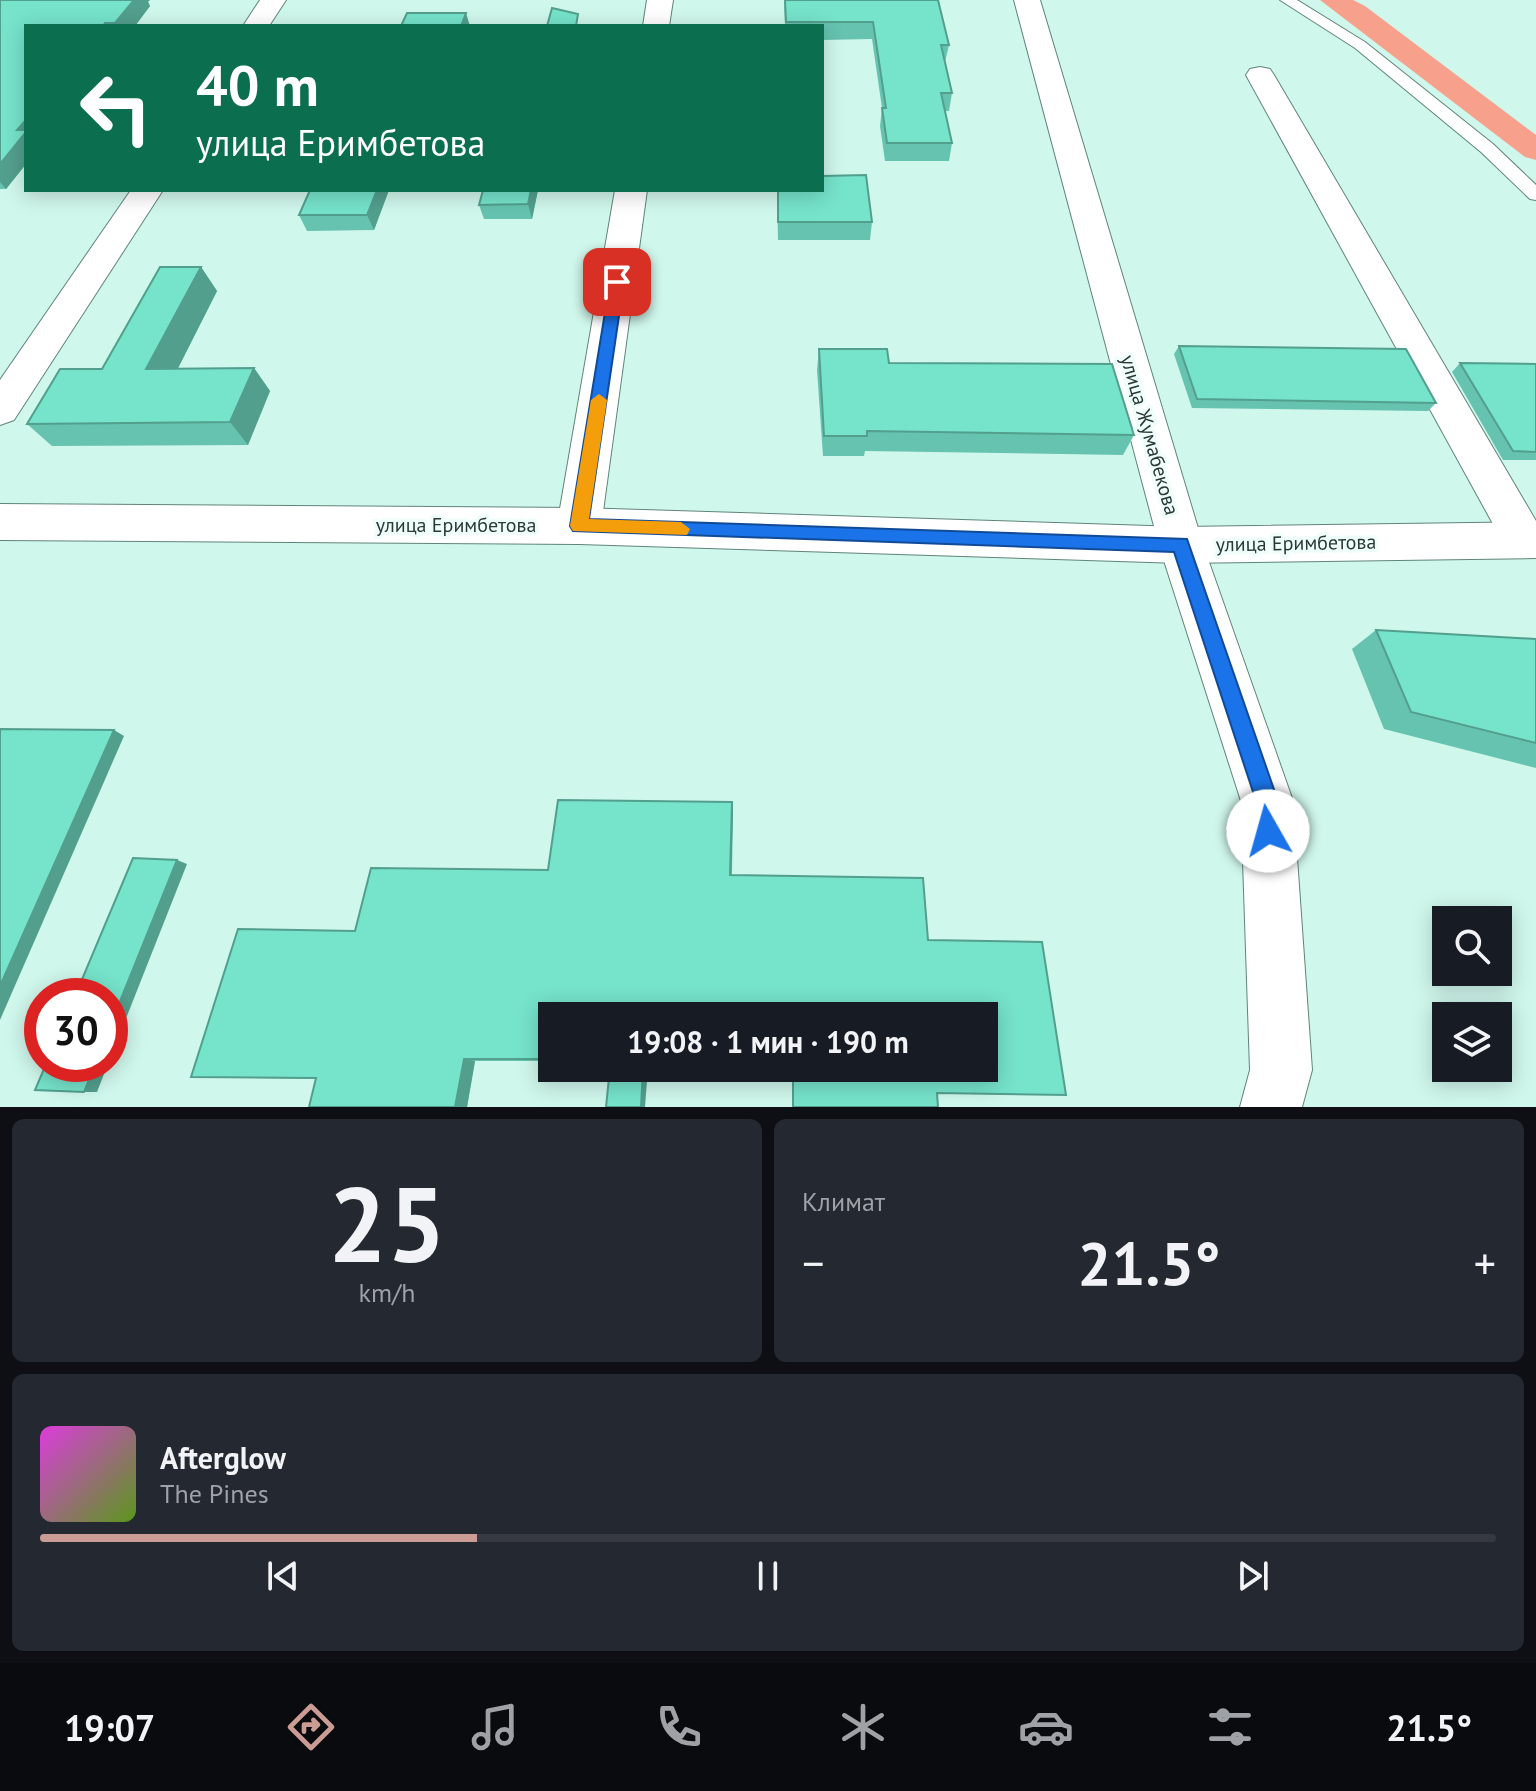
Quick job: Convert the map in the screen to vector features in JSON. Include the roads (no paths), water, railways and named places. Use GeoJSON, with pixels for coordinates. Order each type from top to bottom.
{"type":"FeatureCollection","features":[{"type":"Feature","properties":{"kind":"street"},"geometry":{"type":"LineString","coordinates":[[257,24],[273,0]]}},
{"type":"Feature","properties":{"kind":"street"},"geometry":{"type":"LineString","coordinates":[[656,24],[660,0]]}},
{"type":"Feature","properties":{"kind":"street","name":"улица Жумабекова"},"geometry":{"type":"LineString","coordinates":[[1027,0],[1181,545],[1267,801],[1281,1070],[1271,1107]]}},
{"type":"Feature","properties":{"kind":"street"},"geometry":{"type":"LineString","coordinates":[[1260,75],[1530,540]]}},
{"type":"Feature","properties":{"kind":"street"},"geometry":{"type":"LineString","coordinates":[[0,410],[146,192]]}},
{"type":"Feature","properties":{"kind":"street"},"geometry":{"type":"LineString","coordinates":[[579,526],[631,192]]}},
{"type":"Feature","properties":{"kind":"street","name":"улица Еримбетова"},"geometry":{"type":"LineString","coordinates":[[0,522],[579,526],[1181,545],[1530,540]]}},
{"type":"Feature","properties":{"kind":"lane"},"geometry":{"type":"LineString","coordinates":[[1287,0],[1360,45],[1487,148],[1536,195]]}},
{"type":"Feature","properties":{"kind":"waterway"},"geometry":{"type":"LineString","coordinates":[[1333,0],[1355,12],[1536,150]]}}]}
